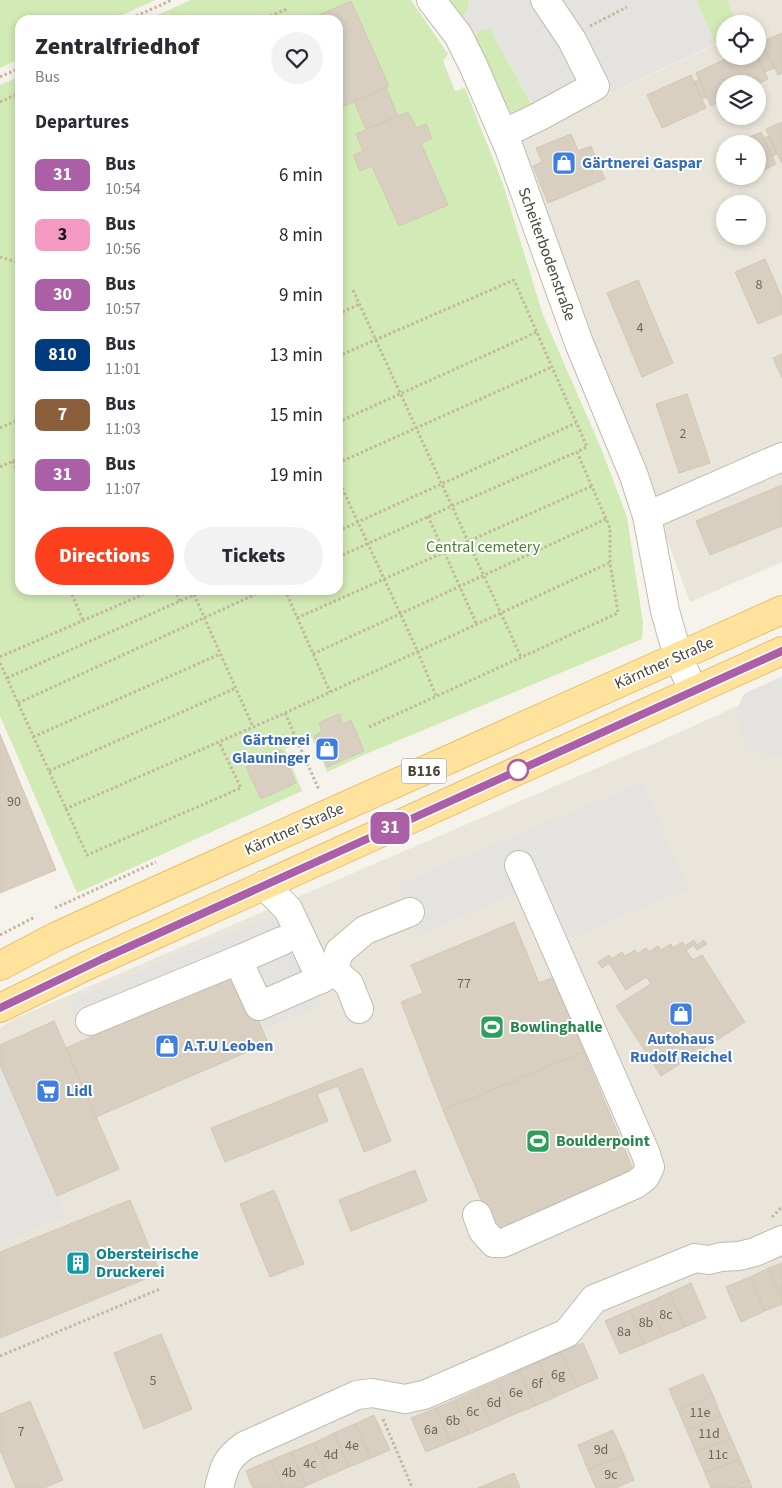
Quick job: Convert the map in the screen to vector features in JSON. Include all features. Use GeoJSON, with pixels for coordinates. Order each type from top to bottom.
{"type":"FeatureCollection","features":[{"type":"Feature","properties":{"kind":"main road","name":"Kärntner Straße"},"geometry":{"type":"LineString","coordinates":[[0,966],[55,937],[169,885],[782,610]]}},
{"type":"Feature","properties":{"kind":"main road","name":"B116"},"geometry":{"type":"LineString","coordinates":[[0,1008],[84,967],[782,651]]}},
{"type":"Feature","properties":{"kind":"street","name":"Scheiterbodenstraße"},"geometry":{"type":"LineString","coordinates":[[431,0],[458,35],[503,134],[579,342],[634,476],[648,516],[665,611],[678,656],[693,691]]}},
{"type":"Feature","properties":{"kind":"street"},"geometry":{"type":"LineString","coordinates":[[503,134],[595,86],[572,40],[545,0]]}},
{"type":"Feature","properties":{"kind":"street"},"geometry":{"type":"LineString","coordinates":[[648,516],[782,457]]}},
{"type":"Feature","properties":{"kind":"street"},"geometry":{"type":"LineString","coordinates":[[476,1215],[483,1231],[494,1243],[503,1243],[636,1184],[645,1177],[650,1167],[519,865]]}},
{"type":"Feature","properties":{"kind":"street"},"geometry":{"type":"LineString","coordinates":[[264,885],[288,909],[328,975],[349,984],[359,1009]]}},
{"type":"Feature","properties":{"kind":"street"},"geometry":{"type":"LineString","coordinates":[[238,960],[259,1006],[328,975],[338,952],[365,930],[410,912]]}},
{"type":"Feature","properties":{"kind":"street"},"geometry":{"type":"LineString","coordinates":[[90,1021],[282,941]]}},
{"type":"Feature","properties":{"kind":"street"},"geometry":{"type":"LineString","coordinates":[[219,1488],[224,1467],[234,1454],[244,1446],[357,1395],[372,1393],[405,1399],[424,1395],[567,1333],[594,1299],[694,1258],[709,1260],[739,1256],[755,1252],[782,1240]]}},
{"type":"Feature","properties":{"kind":"path"},"geometry":{"type":"LineString","coordinates":[[138,15],[172,0]]}},
{"type":"Feature","properties":{"kind":"path"},"geometry":{"type":"LineString","coordinates":[[572,40],[583,29],[627,7]]}},
{"type":"Feature","properties":{"kind":"path"},"geometry":{"type":"LineString","coordinates":[[273,15],[287,9]]}},
{"type":"Feature","properties":{"kind":"path"},"geometry":{"type":"LineString","coordinates":[[0,77],[15,70]]}},
{"type":"Feature","properties":{"kind":"path"},"geometry":{"type":"LineString","coordinates":[[0,102],[15,96]]}},
{"type":"Feature","properties":{"kind":"path"},"geometry":{"type":"LineString","coordinates":[[0,258],[15,262]]}},
{"type":"Feature","properties":{"kind":"path"},"geometry":{"type":"LineString","coordinates":[[343,354],[514,280],[587,447],[343,555]]}},
{"type":"Feature","properties":{"kind":"path"},"geometry":{"type":"LineString","coordinates":[[353,290],[521,657]]}},
{"type":"Feature","properties":{"kind":"path"},"geometry":{"type":"LineString","coordinates":[[343,312],[360,304]]}},
{"type":"Feature","properties":{"kind":"path"},"geometry":{"type":"LineString","coordinates":[[343,420],[537,332]]}},
{"type":"Feature","properties":{"kind":"path"},"geometry":{"type":"LineString","coordinates":[[343,461],[552,367]]}},
{"type":"Feature","properties":{"kind":"path"},"geometry":{"type":"LineString","coordinates":[[0,428],[15,421]]}},
{"type":"Feature","properties":{"kind":"path"},"geometry":{"type":"LineString","coordinates":[[343,529],[576,423]]}},
{"type":"Feature","properties":{"kind":"path"},"geometry":{"type":"LineString","coordinates":[[369,727],[618,613],[610,563],[610,528],[577,452]]}},
{"type":"Feature","properties":{"kind":"path"},"geometry":{"type":"LineString","coordinates":[[0,467],[13,462],[15,467]]}},
{"type":"Feature","properties":{"kind":"path"},"geometry":{"type":"LineString","coordinates":[[297,618],[592,486]]}},
{"type":"Feature","properties":{"kind":"path"},"geometry":{"type":"LineString","coordinates":[[343,490],[418,652],[436,696]]}},
{"type":"Feature","properties":{"kind":"path"},"geometry":{"type":"LineString","coordinates":[[428,516],[477,625]]}},
{"type":"Feature","properties":{"kind":"path"},"geometry":{"type":"LineString","coordinates":[[313,654],[606,519]]}},
{"type":"Feature","properties":{"kind":"path"},"geometry":{"type":"LineString","coordinates":[[65,809],[330,693],[610,563]]}},
{"type":"Feature","properties":{"kind":"path"},"geometry":{"type":"LineString","coordinates":[[72,595],[83,620]]}},
{"type":"Feature","properties":{"kind":"path"},"geometry":{"type":"LineString","coordinates":[[0,656],[141,595]]}},
{"type":"Feature","properties":{"kind":"path"},"geometry":{"type":"LineString","coordinates":[[177,595],[180,601]]}},
{"type":"Feature","properties":{"kind":"path"},"geometry":{"type":"LineString","coordinates":[[7,678],[194,595],[253,727]]}},
{"type":"Feature","properties":{"kind":"path"},"geometry":{"type":"LineString","coordinates":[[18,703],[254,595]]}},
{"type":"Feature","properties":{"kind":"path"},"geometry":{"type":"LineString","coordinates":[[287,595],[330,693]]}},
{"type":"Feature","properties":{"kind":"path"},"geometry":{"type":"LineString","coordinates":[[33,737],[220,654]]}},
{"type":"Feature","properties":{"kind":"path"},"geometry":{"type":"LineString","coordinates":[[0,663],[86,856],[241,788],[220,742]]}},
{"type":"Feature","properties":{"kind":"path"},"geometry":{"type":"LineString","coordinates":[[48,771],[236,688]]}},
{"type":"Feature","properties":{"kind":"path"},"geometry":{"type":"LineString","coordinates":[[285,713],[319,790]]}},
{"type":"Feature","properties":{"kind":"path"},"geometry":{"type":"LineString","coordinates":[[0,1356],[160,1289]]}},
{"type":"Feature","properties":{"kind":"path"},"geometry":{"type":"LineString","coordinates":[[372,1393],[412,1487]]}},
{"type":"Feature","properties":{"kind":"shaded area"},"geometry":{"type":"Polygon","coordinates":[[[468,0],[696,0],[715,44],[519,136],[534,107],[490,29],[482,29],[475,36],[463,17],[468,10],[468,0]]]}},
{"type":"Feature","properties":{"kind":"shaded area"},"geometry":{"type":"Polygon","coordinates":[[[727,0],[782,0],[782,562],[690,602],[519,136],[716,44],[716,65],[766,65],[766,15],[733,15],[727,0]]]}},
{"type":"Feature","properties":{"kind":"shaded area"},"geometry":{"type":"Polygon","coordinates":[[[782,676],[782,754],[771,757],[749,749],[735,714],[744,694],[782,676]]]}},
{"type":"Feature","properties":{"kind":"shaded area"},"geometry":{"type":"Polygon","coordinates":[[[782,686],[782,1488],[0,1488],[0,1028],[14,1019],[662,740],[782,686]]]}},
{"type":"Feature","properties":{"kind":"shaded area"},"geometry":{"type":"Polygon","coordinates":[[[643,782],[688,889],[570,938],[546,882],[418,935],[397,884],[643,782]]]}},
{"type":"Feature","properties":{"kind":"shaded area"},"geometry":{"type":"Polygon","coordinates":[[[280,912],[321,1007],[262,1029],[238,972],[86,1039],[69,1001],[280,912]]]}},
{"type":"Feature","properties":{"kind":"shaded area"},"geometry":{"type":"Polygon","coordinates":[[[0,1065],[67,1217],[0,1244],[0,1065]]]}},
{"type":"Feature","properties":{"kind":"green space"},"geometry":{"type":"Polygon","coordinates":[[[0,0],[156,0],[122,15],[15,15],[15,61],[0,68],[0,0]]]}},
{"type":"Feature","properties":{"kind":"green space","name":"Central cemetery"},"geometry":{"type":"Polygon","coordinates":[[[191,0],[411,0],[448,54],[443,61],[455,91],[465,88],[503,184],[543,315],[601,448],[627,517],[643,623],[642,639],[327,772],[312,738],[285,749],[302,791],[77,893],[0,716],[0,85],[15,78],[15,595],[343,595],[343,15],[157,15],[191,0]]]}},
{"type":"Feature","properties":{"kind":"green space"},"geometry":{"type":"Polygon","coordinates":[[[448,0],[468,0],[468,10],[463,17],[456,11],[448,0]]]}},
{"type":"Feature","properties":{"kind":"green space"},"geometry":{"type":"Polygon","coordinates":[[[696,0],[727,0],[733,15],[716,15],[715,44],[696,0]]]}},
{"type":"Feature","properties":{"kind":"green space"},"geometry":{"type":"Polygon","coordinates":[[[482,29],[490,29],[534,108],[510,120],[476,41],[475,36],[482,29]]]}},
{"type":"Feature","properties":{"kind":"building"},"geometry":{"type":"Polygon","coordinates":[[[351,1],[389,86],[343,107],[343,15],[319,15],[351,1]]]}},
{"type":"Feature","properties":{"kind":"building"},"geometry":{"type":"Polygon","coordinates":[[[782,33],[782,73],[778,75],[766,50],[766,40],[782,33]]]}},
{"type":"Feature","properties":{"kind":"building"},"geometry":{"type":"Polygon","coordinates":[[[766,51],[774,68],[765,72],[762,65],[766,65],[766,51]]]}},
{"type":"Feature","properties":{"kind":"building"},"geometry":{"type":"Polygon","coordinates":[[[716,64],[761,65],[768,79],[766,80],[766,75],[716,75],[716,104],[711,106],[696,73],[716,64]]]}},
{"type":"Feature","properties":{"kind":"building"},"geometry":{"type":"Polygon","coordinates":[[[691,75],[706,108],[662,128],[647,95],[691,75]]]}},
{"type":"Feature","properties":{"kind":"building"},"geometry":{"type":"Polygon","coordinates":[[[699,79],[707,97],[702,99],[694,82],[699,79]]]}},
{"type":"Feature","properties":{"kind":"building"},"geometry":{"type":"Polygon","coordinates":[[[386,88],[398,116],[366,129],[354,101],[386,88]]]}},
{"type":"Feature","properties":{"kind":"building"},"geometry":{"type":"Polygon","coordinates":[[[408,112],[417,128],[426,124],[432,138],[421,143],[448,205],[399,226],[372,166],[360,171],[353,155],[363,151],[356,134],[408,112]]]}},
{"type":"Feature","properties":{"kind":"building"},"geometry":{"type":"Polygon","coordinates":[[[782,122],[782,162],[781,162],[766,129],[782,122]]]}},
{"type":"Feature","properties":{"kind":"building"},"geometry":{"type":"Polygon","coordinates":[[[571,134],[578,151],[591,146],[605,179],[548,203],[533,166],[542,162],[536,148],[571,134]]]}},
{"type":"Feature","properties":{"kind":"building"},"geometry":{"type":"Polygon","coordinates":[[[769,136],[777,154],[772,156],[766,142],[766,137],[769,136]]]}},
{"type":"Feature","properties":{"kind":"building"},"geometry":{"type":"Polygon","coordinates":[[[766,143],[776,164],[766,169],[766,143]]]}},
{"type":"Feature","properties":{"kind":"building"},"geometry":{"type":"Polygon","coordinates":[[[765,259],[782,298],[782,314],[758,324],[735,272],[765,259]]]}},
{"type":"Feature","properties":{"kind":"building"},"geometry":{"type":"Polygon","coordinates":[[[638,280],[673,363],[642,377],[607,293],[638,280]]]}},
{"type":"Feature","properties":{"kind":"building"},"geometry":{"type":"Polygon","coordinates":[[[782,354],[782,378],[773,358],[782,354]]]}},
{"type":"Feature","properties":{"kind":"building"},"geometry":{"type":"Polygon","coordinates":[[[687,394],[710,463],[679,473],[656,404],[687,394]]]}},
{"type":"Feature","properties":{"kind":"building"},"geometry":{"type":"Polygon","coordinates":[[[782,485],[782,526],[710,555],[696,521],[782,485]]]}},
{"type":"Feature","properties":{"kind":"building"},"geometry":{"type":"Polygon","coordinates":[[[339,714],[343,724],[351,720],[364,751],[327,767],[314,736],[322,732],[319,723],[339,714]]]}},
{"type":"Feature","properties":{"kind":"building"},"geometry":{"type":"Polygon","coordinates":[[[0,734],[56,870],[0,893],[0,734]]]}},
{"type":"Feature","properties":{"kind":"building"},"geometry":{"type":"Polygon","coordinates":[[[281,750],[296,783],[261,799],[246,767],[281,750]]]}},
{"type":"Feature","properties":{"kind":"building","name":"Bowlinghalle"},"geometry":{"type":"Polygon","coordinates":[[[514,922],[539,983],[554,977],[584,1052],[443,1110],[401,1002],[423,993],[411,965],[514,922]]]}},
{"type":"Feature","properties":{"kind":"building","name":"Autohaus Rudolf Reichel"},"geometry":{"type":"Polygon","coordinates":[[[694,940],[697,945],[704,940],[707,944],[697,950],[694,945],[686,950],[693,960],[702,955],[745,1022],[661,1076],[616,1006],[651,984],[646,977],[626,990],[609,963],[602,968],[598,962],[609,955],[612,959],[622,952],[625,956],[635,950],[637,954],[646,948],[649,952],[658,946],[661,950],[671,944],[673,948],[682,942],[685,946],[694,940]]]}},
{"type":"Feature","properties":{"kind":"building","name":"A.T.U Leoben"},"geometry":{"type":"Polygon","coordinates":[[[238,972],[268,1043],[96,1117],[66,1048],[238,972]]]}},
{"type":"Feature","properties":{"kind":"building","name":"Lidl"},"geometry":{"type":"Polygon","coordinates":[[[54,1021],[119,1169],[57,1196],[0,1065],[0,1045],[54,1021]]]}},
{"type":"Feature","properties":{"kind":"building","name":"Boulderpoint"},"geometry":{"type":"Polygon","coordinates":[[[584,1052],[634,1172],[496,1235],[443,1110],[584,1052]]]}},
{"type":"Feature","properties":{"kind":"building"},"geometry":{"type":"Polygon","coordinates":[[[362,1068],[391,1141],[364,1152],[338,1086],[317,1094],[328,1121],[225,1162],[211,1128],[362,1068]]]}},
{"type":"Feature","properties":{"kind":"building"},"geometry":{"type":"Polygon","coordinates":[[[415,1170],[427,1201],[351,1231],[339,1200],[415,1170]]]}},
{"type":"Feature","properties":{"kind":"building"},"geometry":{"type":"Polygon","coordinates":[[[274,1190],[304,1264],[270,1277],[240,1204],[274,1190]]]}},
{"type":"Feature","properties":{"kind":"building","name":"Obersteirische Druckerei"},"geometry":{"type":"Polygon","coordinates":[[[130,1200],[160,1273],[0,1338],[0,1252],[130,1200]]]}},
{"type":"Feature","properties":{"kind":"building"},"geometry":{"type":"Polygon","coordinates":[[[782,1263],[782,1298],[769,1268],[782,1263]]]}},
{"type":"Feature","properties":{"kind":"building"},"geometry":{"type":"Polygon","coordinates":[[[769,1268],[782,1298],[782,1304],[765,1311],[750,1277],[769,1268]]]}},
{"type":"Feature","properties":{"kind":"building"},"geometry":{"type":"Polygon","coordinates":[[[750,1277],[765,1311],[741,1322],[726,1287],[750,1277]]]}},
{"type":"Feature","properties":{"kind":"building"},"geometry":{"type":"Polygon","coordinates":[[[691,1283],[706,1318],[685,1327],[669,1293],[691,1283]]]}},
{"type":"Feature","properties":{"kind":"building"},"geometry":{"type":"Polygon","coordinates":[[[669,1293],[685,1327],[663,1336],[649,1302],[669,1293]]]}},
{"type":"Feature","properties":{"kind":"building"},"geometry":{"type":"Polygon","coordinates":[[[649,1302],[663,1336],[644,1344],[630,1310],[649,1302]]]}},
{"type":"Feature","properties":{"kind":"building"},"geometry":{"type":"Polygon","coordinates":[[[630,1310],[644,1344],[620,1354],[605,1321],[630,1310]]]}},
{"type":"Feature","properties":{"kind":"building"},"geometry":{"type":"Polygon","coordinates":[[[161,1334],[192,1409],[144,1429],[114,1353],[161,1334]]]}},
{"type":"Feature","properties":{"kind":"building"},"geometry":{"type":"Polygon","coordinates":[[[583,1343],[598,1378],[577,1387],[561,1352],[583,1343]]]}},
{"type":"Feature","properties":{"kind":"building"},"geometry":{"type":"Polygon","coordinates":[[[561,1352],[577,1387],[555,1397],[539,1362],[561,1352]]]}},
{"type":"Feature","properties":{"kind":"building"},"geometry":{"type":"Polygon","coordinates":[[[539,1362],[555,1397],[535,1406],[519,1371],[539,1362]]]}},
{"type":"Feature","properties":{"kind":"building"},"geometry":{"type":"Polygon","coordinates":[[[519,1371],[535,1406],[512,1415],[497,1381],[519,1371]]]}},
{"type":"Feature","properties":{"kind":"building"},"geometry":{"type":"Polygon","coordinates":[[[703,1374],[713,1395],[678,1410],[669,1389],[703,1374]]]}},
{"type":"Feature","properties":{"kind":"building"},"geometry":{"type":"Polygon","coordinates":[[[497,1381],[512,1415],[491,1425],[476,1390],[497,1381]]]}},
{"type":"Feature","properties":{"kind":"building"},"geometry":{"type":"Polygon","coordinates":[[[476,1390],[491,1425],[469,1434],[455,1400],[476,1390]]]}},
{"type":"Feature","properties":{"kind":"building"},"geometry":{"type":"Polygon","coordinates":[[[713,1395],[721,1416],[687,1431],[678,1410],[713,1395]]]}},
{"type":"Feature","properties":{"kind":"building"},"geometry":{"type":"Polygon","coordinates":[[[455,1400],[469,1434],[450,1442],[436,1408],[455,1400]]]}},
{"type":"Feature","properties":{"kind":"building"},"geometry":{"type":"Polygon","coordinates":[[[30,1401],[63,1480],[44,1488],[16,1488],[0,1450],[0,1414],[30,1401]]]}},
{"type":"Feature","properties":{"kind":"building"},"geometry":{"type":"Polygon","coordinates":[[[436,1408],[450,1442],[426,1452],[411,1418],[436,1408]]]}},
{"type":"Feature","properties":{"kind":"building"},"geometry":{"type":"Polygon","coordinates":[[[374,1415],[390,1450],[371,1458],[355,1424],[374,1415]]]}},
{"type":"Feature","properties":{"kind":"building"},"geometry":{"type":"Polygon","coordinates":[[[721,1416],[731,1438],[696,1452],[687,1431],[721,1416]]]}},
{"type":"Feature","properties":{"kind":"building"},"geometry":{"type":"Polygon","coordinates":[[[355,1424],[371,1458],[349,1467],[334,1433],[355,1424]]]}},
{"type":"Feature","properties":{"kind":"building"},"geometry":{"type":"Polygon","coordinates":[[[613,1430],[624,1455],[588,1470],[578,1445],[613,1430]]]}},
{"type":"Feature","properties":{"kind":"building"},"geometry":{"type":"Polygon","coordinates":[[[334,1433],[349,1467],[328,1476],[314,1443],[334,1433]]]}},
{"type":"Feature","properties":{"kind":"building"},"geometry":{"type":"Polygon","coordinates":[[[731,1438],[740,1459],[705,1473],[696,1452],[731,1438]]]}},
{"type":"Feature","properties":{"kind":"building"},"geometry":{"type":"Polygon","coordinates":[[[314,1443],[328,1476],[306,1486],[291,1452],[314,1443]]]}},
{"type":"Feature","properties":{"kind":"building"},"geometry":{"type":"Polygon","coordinates":[[[291,1452],[306,1486],[302,1488],[283,1488],[271,1460],[291,1452]]]}},
{"type":"Feature","properties":{"kind":"building"},"geometry":{"type":"Polygon","coordinates":[[[624,1455],[634,1480],[616,1488],[596,1488],[588,1470],[624,1455]]]}},
{"type":"Feature","properties":{"kind":"building"},"geometry":{"type":"Polygon","coordinates":[[[740,1459],[749,1480],[730,1488],[711,1488],[705,1473],[740,1459]]]}},
{"type":"Feature","properties":{"kind":"building"},"geometry":{"type":"Polygon","coordinates":[[[271,1460],[283,1488],[253,1488],[246,1471],[271,1460]]]}},
{"type":"Feature","properties":{"kind":"building"},"geometry":{"type":"Polygon","coordinates":[[[514,1473],[520,1488],[478,1488],[514,1473]]]}},
{"type":"Feature","properties":{"kind":"building"},"geometry":{"type":"Polygon","coordinates":[[[749,1480],[752,1488],[730,1488],[749,1480]]]}},
{"type":"Feature","properties":{"kind":"bus line","name":"31"},"geometry":{"type":"LineString","coordinates":[[0,1008],[102,959],[782,651]]}},
{"type":"Feature","properties":{"kind":"place","name":"Gärtnerei Gaspar"},"geometry":{"type":"Point","coordinates":[564,163]}},
{"type":"Feature","properties":{"kind":"place","name":"Gärtnerei Glauninger"},"geometry":{"type":"Point","coordinates":[327,749]}},
{"type":"Feature","properties":{"kind":"place","name":"Autohaus Rudolf Reichel"},"geometry":{"type":"Point","coordinates":[681,1014]}},
{"type":"Feature","properties":{"kind":"place","name":"Bowlinghalle"},"geometry":{"type":"Point","coordinates":[492,1027]}},
{"type":"Feature","properties":{"kind":"place","name":"A.T.U Leoben"},"geometry":{"type":"Point","coordinates":[167,1046]}},
{"type":"Feature","properties":{"kind":"place","name":"Lidl"},"geometry":{"type":"Point","coordinates":[48,1091]}},
{"type":"Feature","properties":{"kind":"place","name":"Boulderpoint"},"geometry":{"type":"Point","coordinates":[538,1141]}},
{"type":"Feature","properties":{"kind":"place","name":"Obersteirische Druckerei"},"geometry":{"type":"Point","coordinates":[78,1263]}}]}
